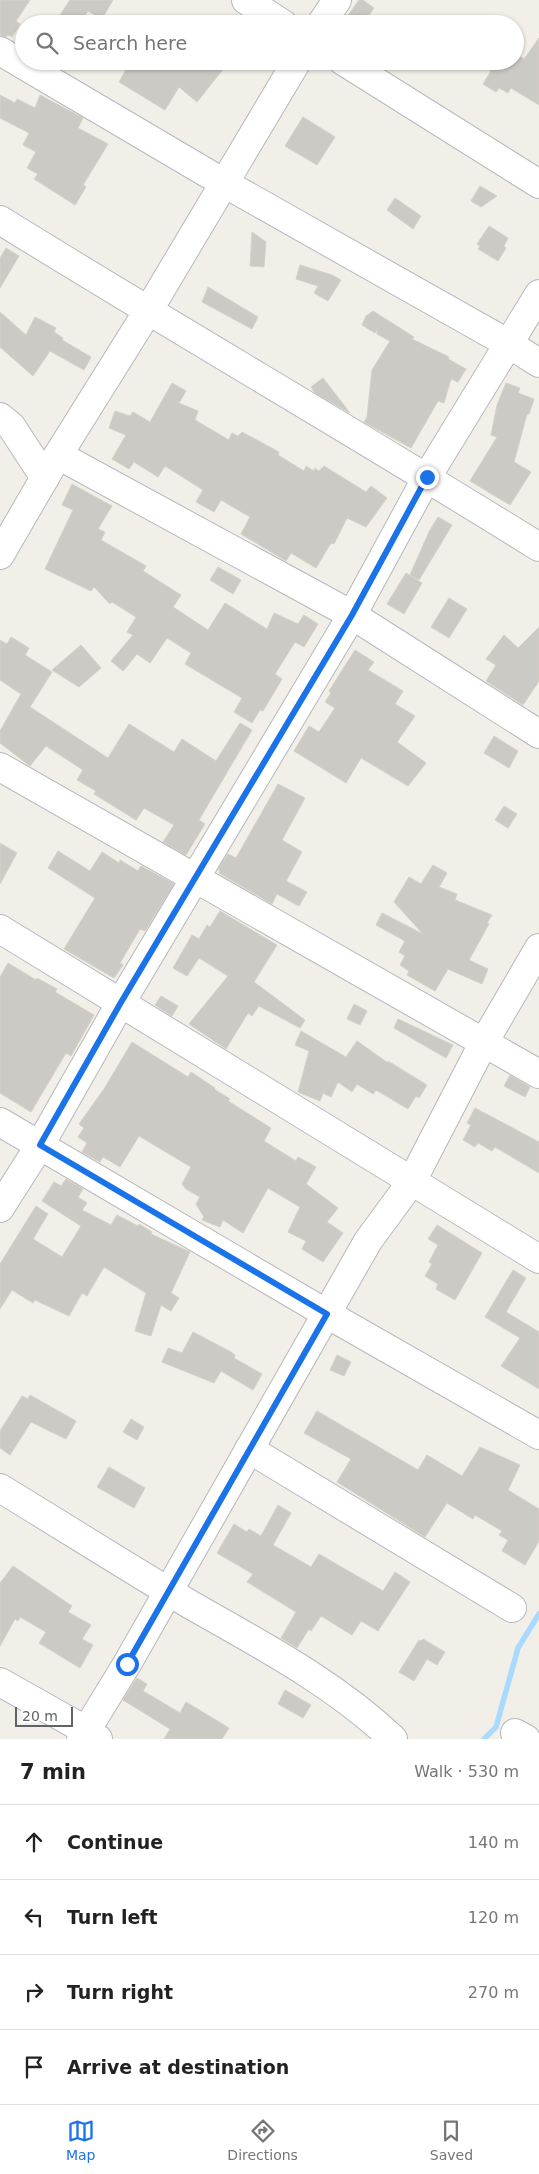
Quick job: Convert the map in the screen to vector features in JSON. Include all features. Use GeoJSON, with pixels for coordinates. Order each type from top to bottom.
{"type":"FeatureCollection","features":[{"type":"Feature","properties":{"kind":"street"},"geometry":{"type":"LineString","coordinates":[[246,0],[269,15]]}},
{"type":"Feature","properties":{"kind":"street"},"geometry":{"type":"LineString","coordinates":[[327,15],[337,0]]}},
{"type":"Feature","properties":{"kind":"street"},"geometry":{"type":"LineString","coordinates":[[0,51],[15,60]]}},
{"type":"Feature","properties":{"kind":"street"},"geometry":{"type":"LineString","coordinates":[[32,70],[224,183],[509,344],[539,363]]}},
{"type":"Feature","properties":{"kind":"street"},"geometry":{"type":"LineString","coordinates":[[0,555],[52,466],[148,312],[292,70]]}},
{"type":"Feature","properties":{"kind":"street"},"geometry":{"type":"LineString","coordinates":[[357,70],[539,184]]}},
{"type":"Feature","properties":{"kind":"street"},"geometry":{"type":"LineString","coordinates":[[0,220],[148,312],[427,477],[539,547]]}},
{"type":"Feature","properties":{"kind":"street"},"geometry":{"type":"LineString","coordinates":[[0,1208],[40,1145],[120,1004],[352,615],[427,477],[539,294]]}},
{"type":"Feature","properties":{"kind":"street"},"geometry":{"type":"LineString","coordinates":[[0,417],[52,466],[352,615],[539,734]]}},
{"type":"Feature","properties":{"kind":"street"},"geometry":{"type":"LineString","coordinates":[[0,766],[483,1044],[539,1074]]}},
{"type":"Feature","properties":{"kind":"street"},"geometry":{"type":"LineString","coordinates":[[0,929],[539,1259]]}},
{"type":"Feature","properties":{"kind":"street"},"geometry":{"type":"LineString","coordinates":[[0,1682],[88,1736],[167,1591],[368,1241],[412,1181],[483,1044],[535,960]]}},
{"type":"Feature","properties":{"kind":"street"},"geometry":{"type":"LineString","coordinates":[[0,1122],[327,1314],[539,1435]]}},
{"type":"Feature","properties":{"kind":"street"},"geometry":{"type":"LineString","coordinates":[[249,1449],[512,1608]]}},
{"type":"Feature","properties":{"kind":"street"},"geometry":{"type":"LineString","coordinates":[[0,1488],[167,1591],[314,1676],[381,1727],[393,1739]]}},
{"type":"Feature","properties":{"kind":"building"},"geometry":{"type":"Polygon","coordinates":[[[0,0],[30,0],[20,15],[15,15],[15,32],[12,37],[0,35],[0,0]]]}},
{"type":"Feature","properties":{"kind":"building"},"geometry":{"type":"Polygon","coordinates":[[[70,0],[113,0],[104,15],[95,15],[88,11],[86,15],[60,15],[70,0]]]}},
{"type":"Feature","properties":{"kind":"building"},"geometry":{"type":"Polygon","coordinates":[[[359,0],[363,0],[374,8],[369,15],[348,15],[359,0]]]}},
{"type":"Feature","properties":{"kind":"building"},"geometry":{"type":"Polygon","coordinates":[[[539,38],[539,105],[511,88],[508,93],[499,88],[496,92],[483,84],[491,71],[489,70],[524,70],[524,59],[539,38]]]}},
{"type":"Feature","properties":{"kind":"building"},"geometry":{"type":"Polygon","coordinates":[[[126,70],[222,70],[197,102],[179,87],[165,110],[119,82],[126,70]]]}},
{"type":"Feature","properties":{"kind":"building"},"geometry":{"type":"Polygon","coordinates":[[[0,95],[15,103],[17,99],[35,108],[40,95],[83,118],[78,128],[108,144],[83,185],[86,187],[75,205],[34,179],[38,174],[27,168],[36,152],[23,145],[29,133],[0,118],[0,95]]]}},
{"type":"Feature","properties":{"kind":"building"},"geometry":{"type":"Polygon","coordinates":[[[303,117],[335,137],[317,165],[285,146],[303,117]]]}},
{"type":"Feature","properties":{"kind":"building"},"geometry":{"type":"Polygon","coordinates":[[[480,186],[497,196],[481,207],[471,201],[480,186]]]}},
{"type":"Feature","properties":{"kind":"building"},"geometry":{"type":"Polygon","coordinates":[[[395,198],[421,216],[413,229],[387,210],[395,198]]]}},
{"type":"Feature","properties":{"kind":"building"},"geometry":{"type":"Polygon","coordinates":[[[489,226],[508,238],[504,246],[506,248],[498,261],[478,249],[480,246],[477,244],[489,226]]]}},
{"type":"Feature","properties":{"kind":"building"},"geometry":{"type":"Polygon","coordinates":[[[252,232],[266,242],[264,267],[250,266],[252,232]]]}},
{"type":"Feature","properties":{"kind":"building"},"geometry":{"type":"Polygon","coordinates":[[[6,248],[19,256],[0,288],[0,258],[6,248]]]}},
{"type":"Feature","properties":{"kind":"building"},"geometry":{"type":"Polygon","coordinates":[[[300,265],[332,275],[341,280],[328,301],[314,293],[318,286],[296,279],[300,265]]]}},
{"type":"Feature","properties":{"kind":"building"},"geometry":{"type":"Polygon","coordinates":[[[208,287],[258,317],[252,329],[202,302],[208,287]]]}},
{"type":"Feature","properties":{"kind":"building"},"geometry":{"type":"Polygon","coordinates":[[[373,311],[414,337],[412,339],[449,357],[448,359],[466,369],[458,382],[451,379],[444,403],[438,401],[411,448],[364,422],[367,417],[372,370],[390,341],[377,334],[377,329],[375,333],[362,325],[366,316],[373,311]]]}},
{"type":"Feature","properties":{"kind":"building"},"geometry":{"type":"Polygon","coordinates":[[[0,312],[26,335],[35,317],[56,328],[54,332],[63,338],[62,340],[91,357],[84,370],[50,351],[33,376],[0,347],[0,312]]]}},
{"type":"Feature","properties":{"kind":"building"},"geometry":{"type":"Polygon","coordinates":[[[323,378],[350,413],[315,393],[311,387],[323,378]]]}},
{"type":"Feature","properties":{"kind":"building"},"geometry":{"type":"Polygon","coordinates":[[[172,383],[186,391],[179,403],[198,411],[195,420],[229,440],[232,433],[238,436],[242,432],[279,452],[278,455],[304,471],[306,466],[314,471],[315,468],[319,471],[324,466],[366,492],[371,486],[387,498],[366,527],[347,518],[334,544],[331,543],[316,568],[291,553],[286,561],[241,534],[250,517],[221,500],[214,512],[196,502],[203,490],[165,466],[158,477],[134,462],[129,469],[112,459],[126,435],[109,428],[115,411],[130,416],[133,412],[150,422],[172,383]]]}},
{"type":"Feature","properties":{"kind":"building"},"geometry":{"type":"Polygon","coordinates":[[[506,383],[520,388],[518,393],[534,399],[529,414],[527,414],[514,462],[531,472],[510,505],[470,481],[497,437],[491,435],[497,405],[506,383]]]}},
{"type":"Feature","properties":{"kind":"building"},"geometry":{"type":"Polygon","coordinates":[[[72,484],[112,506],[98,529],[105,532],[101,540],[146,566],[143,571],[181,595],[173,607],[208,630],[225,603],[267,629],[274,613],[298,624],[304,615],[318,624],[304,647],[295,642],[275,674],[282,679],[263,711],[260,710],[252,723],[234,712],[242,698],[185,664],[191,653],[167,638],[150,663],[137,654],[123,671],[111,661],[133,635],[127,632],[136,617],[112,602],[110,604],[94,587],[91,591],[45,569],[73,510],[62,505],[72,484]]]}},
{"type":"Feature","properties":{"kind":"building"},"geometry":{"type":"Polygon","coordinates":[[[438,517],[452,525],[419,580],[410,575],[429,532],[438,517]]]}},
{"type":"Feature","properties":{"kind":"building"},"geometry":{"type":"Polygon","coordinates":[[[218,567],[241,580],[233,594],[210,580],[218,567]]]}},
{"type":"Feature","properties":{"kind":"building"},"geometry":{"type":"Polygon","coordinates":[[[406,573],[422,583],[404,614],[387,604],[406,573]]]}},
{"type":"Feature","properties":{"kind":"building"},"geometry":{"type":"Polygon","coordinates":[[[449,598],[467,609],[449,638],[431,627],[449,598]]]}},
{"type":"Feature","properties":{"kind":"building"},"geometry":{"type":"Polygon","coordinates":[[[539,627],[539,681],[523,705],[486,681],[496,665],[486,659],[504,635],[518,648],[539,627]]]}},
{"type":"Feature","properties":{"kind":"building"},"geometry":{"type":"Polygon","coordinates":[[[11,637],[29,648],[25,655],[52,672],[30,707],[108,758],[129,724],[174,752],[182,739],[216,761],[240,723],[252,730],[199,820],[205,824],[186,855],[163,842],[174,825],[144,808],[136,820],[94,794],[96,791],[77,780],[83,770],[46,746],[30,766],[0,743],[0,731],[21,694],[0,680],[0,640],[7,644],[11,637]]]}},
{"type":"Feature","properties":{"kind":"building"},"geometry":{"type":"Polygon","coordinates":[[[81,645],[101,668],[79,687],[52,670],[81,645]]]}},
{"type":"Feature","properties":{"kind":"building"},"geometry":{"type":"Polygon","coordinates":[[[355,650],[374,662],[368,670],[403,691],[395,704],[415,716],[397,742],[426,763],[408,786],[361,758],[346,783],[294,751],[309,726],[319,732],[335,708],[325,702],[331,693],[329,691],[355,650]]]}},
{"type":"Feature","properties":{"kind":"building"},"geometry":{"type":"Polygon","coordinates":[[[494,736],[518,751],[509,768],[484,753],[494,736]]]}},
{"type":"Feature","properties":{"kind":"building"},"geometry":{"type":"Polygon","coordinates":[[[278,784],[305,798],[282,840],[302,852],[286,881],[307,892],[299,906],[277,894],[272,904],[219,873],[220,870],[218,869],[228,854],[236,858],[278,784]]]}},
{"type":"Feature","properties":{"kind":"building"},"geometry":{"type":"Polygon","coordinates":[[[504,806],[517,814],[508,828],[495,820],[504,806]]]}},
{"type":"Feature","properties":{"kind":"building"},"geometry":{"type":"Polygon","coordinates":[[[0,843],[17,853],[0,884],[0,843]]]}},
{"type":"Feature","properties":{"kind":"building"},"geometry":{"type":"Polygon","coordinates":[[[58,851],[90,871],[102,852],[119,863],[120,860],[138,871],[141,866],[174,884],[145,931],[140,929],[120,963],[123,965],[114,978],[64,949],[95,898],[48,868],[58,851]]]}},
{"type":"Feature","properties":{"kind":"building"},"geometry":{"type":"Polygon","coordinates":[[[433,865],[447,873],[439,887],[457,894],[455,900],[492,915],[469,960],[488,969],[482,984],[448,969],[435,991],[407,975],[409,971],[400,965],[405,956],[399,952],[405,941],[376,925],[382,913],[423,934],[394,902],[409,877],[421,884],[433,865]]]}},
{"type":"Feature","properties":{"kind":"building"},"geometry":{"type":"Polygon","coordinates":[[[220,911],[277,945],[254,982],[305,1020],[300,1028],[259,1006],[252,1016],[248,1013],[226,1049],[189,1024],[228,976],[199,958],[187,976],[173,968],[192,935],[199,939],[207,925],[210,927],[220,911]]]}},
{"type":"Feature","properties":{"kind":"building"},"geometry":{"type":"Polygon","coordinates":[[[8,963],[36,980],[37,978],[57,989],[55,992],[94,1015],[71,1056],[66,1053],[31,1112],[0,1093],[0,977],[8,963]]]}},
{"type":"Feature","properties":{"kind":"building"},"geometry":{"type":"Polygon","coordinates":[[[161,996],[178,1006],[172,1016],[155,1005],[161,996]]]}},
{"type":"Feature","properties":{"kind":"building"},"geometry":{"type":"Polygon","coordinates":[[[354,1004],[367,1011],[360,1025],[347,1019],[354,1004]]]}},
{"type":"Feature","properties":{"kind":"building"},"geometry":{"type":"Polygon","coordinates":[[[398,1019],[453,1045],[446,1058],[394,1028],[398,1019]]]}},
{"type":"Feature","properties":{"kind":"building"},"geometry":{"type":"Polygon","coordinates":[[[301,1031],[346,1057],[357,1041],[388,1063],[388,1061],[427,1085],[419,1098],[416,1096],[408,1109],[376,1090],[373,1094],[357,1084],[352,1092],[338,1082],[331,1097],[323,1093],[320,1101],[298,1092],[309,1051],[295,1045],[301,1031]]]}},
{"type":"Feature","properties":{"kind":"building"},"geometry":{"type":"Polygon","coordinates":[[[132,1042],[188,1077],[191,1072],[215,1088],[230,1099],[228,1101],[271,1128],[264,1141],[296,1161],[298,1157],[316,1167],[306,1184],[338,1208],[327,1222],[343,1233],[323,1262],[302,1249],[306,1241],[288,1232],[300,1207],[268,1188],[243,1233],[223,1220],[220,1227],[202,1220],[204,1217],[196,1204],[200,1197],[186,1189],[182,1184],[191,1167],[139,1136],[120,1167],[103,1157],[100,1162],[82,1152],[87,1143],[78,1137],[84,1128],[79,1124],[104,1089],[132,1042]]]}},
{"type":"Feature","properties":{"kind":"building"},"geometry":{"type":"Polygon","coordinates":[[[510,1075],[530,1087],[525,1097],[504,1086],[510,1075]]]}},
{"type":"Feature","properties":{"kind":"building"},"geometry":{"type":"Polygon","coordinates":[[[475,1108],[539,1142],[539,1173],[495,1147],[492,1151],[478,1143],[475,1147],[463,1140],[471,1125],[467,1123],[475,1108]]]}},
{"type":"Feature","properties":{"kind":"building"},"geometry":{"type":"Polygon","coordinates":[[[66,1179],[83,1189],[78,1197],[87,1203],[82,1210],[111,1225],[117,1215],[138,1226],[139,1224],[152,1232],[151,1234],[190,1252],[171,1293],[179,1298],[171,1311],[161,1305],[151,1336],[135,1331],[146,1293],[104,1267],[87,1296],[82,1293],[69,1316],[35,1300],[33,1303],[12,1290],[0,1309],[0,1264],[36,1206],[48,1214],[33,1239],[62,1257],[81,1226],[42,1201],[54,1182],[61,1186],[66,1179]]]}},
{"type":"Feature","properties":{"kind":"building"},"geometry":{"type":"Polygon","coordinates":[[[437,1225],[482,1253],[455,1300],[436,1289],[438,1284],[425,1276],[432,1264],[429,1262],[438,1245],[428,1239],[437,1225]]]}},
{"type":"Feature","properties":{"kind":"building"},"geometry":{"type":"Polygon","coordinates":[[[513,1270],[526,1278],[506,1312],[539,1332],[539,1389],[501,1366],[520,1338],[485,1317],[513,1270]]]}},
{"type":"Feature","properties":{"kind":"building"},"geometry":{"type":"Polygon","coordinates":[[[193,1332],[231,1352],[235,1355],[234,1358],[262,1374],[253,1390],[221,1371],[214,1383],[162,1362],[168,1348],[182,1353],[193,1332]]]}},
{"type":"Feature","properties":{"kind":"building"},"geometry":{"type":"Polygon","coordinates":[[[337,1355],[351,1362],[344,1376],[330,1370],[337,1355]]]}},
{"type":"Feature","properties":{"kind":"building"},"geometry":{"type":"Polygon","coordinates":[[[30,1395],[76,1421],[66,1439],[31,1422],[10,1455],[0,1448],[0,1431],[22,1396],[28,1399],[30,1395]]]}},
{"type":"Feature","properties":{"kind":"building"},"geometry":{"type":"Polygon","coordinates":[[[317,1411],[418,1470],[427,1455],[462,1476],[480,1447],[520,1465],[508,1490],[539,1509],[539,1541],[525,1565],[502,1551],[508,1540],[499,1535],[502,1531],[475,1515],[473,1519],[447,1503],[425,1537],[337,1482],[351,1459],[304,1433],[317,1411]]]}},
{"type":"Feature","properties":{"kind":"building"},"geometry":{"type":"Polygon","coordinates":[[[131,1419],[144,1427],[137,1440],[123,1432],[131,1419]]]}},
{"type":"Feature","properties":{"kind":"building"},"geometry":{"type":"Polygon","coordinates":[[[109,1467],[145,1488],[134,1508],[97,1487],[109,1467]]]}},
{"type":"Feature","properties":{"kind":"building"},"geometry":{"type":"Polygon","coordinates":[[[278,1505],[291,1513],[273,1545],[311,1567],[319,1554],[383,1591],[395,1572],[410,1582],[378,1631],[361,1621],[352,1635],[321,1616],[311,1631],[309,1629],[297,1648],[281,1638],[296,1612],[247,1582],[253,1574],[217,1553],[234,1524],[247,1532],[249,1529],[261,1536],[278,1505]]]}},
{"type":"Feature","properties":{"kind":"building"},"geometry":{"type":"Polygon","coordinates":[[[13,1566],[72,1606],[68,1612],[91,1625],[82,1639],[93,1645],[80,1668],[39,1643],[46,1632],[20,1617],[18,1621],[15,1619],[0,1646],[0,1583],[13,1566]]]}},
{"type":"Feature","properties":{"kind":"building"},"geometry":{"type":"Polygon","coordinates":[[[423,1639],[445,1652],[437,1665],[427,1659],[414,1681],[399,1672],[419,1640],[423,1639]]]}},
{"type":"Feature","properties":{"kind":"building"},"geometry":{"type":"Polygon","coordinates":[[[137,1678],[147,1684],[143,1691],[180,1713],[186,1702],[229,1728],[222,1739],[164,1739],[170,1729],[123,1700],[137,1678]]]}},
{"type":"Feature","properties":{"kind":"building"},"geometry":{"type":"Polygon","coordinates":[[[285,1690],[311,1705],[303,1718],[278,1704],[285,1690]]]}},
{"type":"Feature","properties":{"kind":"waterway"},"geometry":{"type":"LineString","coordinates":[[484,1739],[496,1727],[518,1648],[539,1614]]}},
{"type":"Feature","properties":{"kind":"route"},"geometry":{"type":"LineString","coordinates":[[127,1664],[327,1314],[40,1145],[120,1004],[352,615],[427,477]]}}]}
